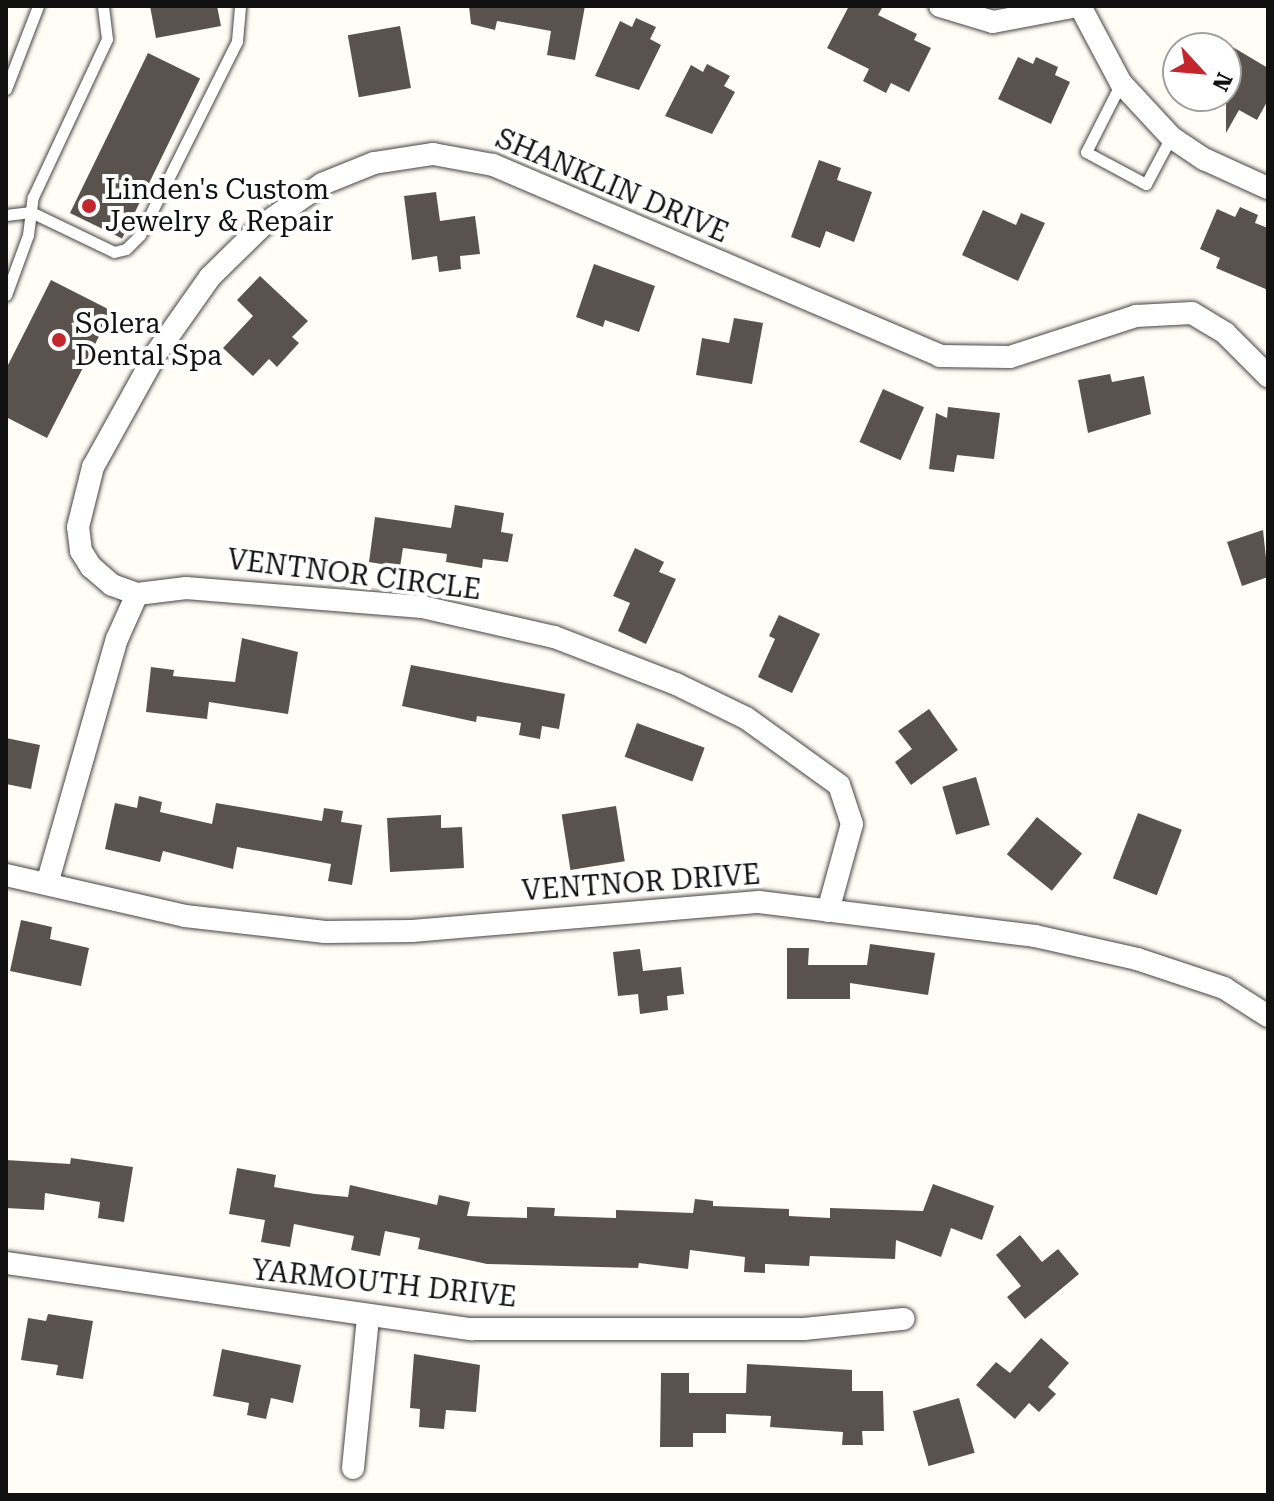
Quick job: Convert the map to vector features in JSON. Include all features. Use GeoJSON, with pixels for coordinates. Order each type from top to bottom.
{"type":"FeatureCollection","features":[{"type":"Feature","properties":{"kind":"street"},"geometry":{"type":"LineString","coordinates":[[940,6],[993,22],[1078,6],[1121,83],[1171,137],[1204,159],[1268,188]]}},
{"type":"Feature","properties":{"kind":"street","name":"SHANKLIN DRIVE"},"geometry":{"type":"LineString","coordinates":[[137,594],[112,585],[81,551],[78,527],[84,496],[100,455],[155,355],[210,277],[293,203],[374,163],[433,154],[493,165],[940,356],[1010,357],[1136,316],[1192,313],[1225,333],[1268,376]]}},
{"type":"Feature","properties":{"kind":"street","name":"VENTNOR CIRCLE"},"geometry":{"type":"LineString","coordinates":[[137,594],[186,588],[422,607],[554,637],[676,684],[746,718],[825,770],[839,785],[852,824],[828,911]]}},
{"type":"Feature","properties":{"kind":"street"},"geometry":{"type":"LineString","coordinates":[[47,884],[117,639],[137,594]]}},
{"type":"Feature","properties":{"kind":"street","name":"VENTNOR DRIVE"},"geometry":{"type":"LineString","coordinates":[[6,875],[185,916],[325,932],[412,931],[759,902],[1035,936],[1137,959],[1224,988],[1268,1016]]}},
{"type":"Feature","properties":{"kind":"street","name":"YARMOUTH DRIVE"},"geometry":{"type":"LineString","coordinates":[[6,1263],[368,1318],[471,1329],[804,1329],[903,1319]]}},
{"type":"Feature","properties":{"kind":"street"},"geometry":{"type":"LineString","coordinates":[[353,1468],[368,1318]]}},
{"type":"Feature","properties":{"kind":"lane"},"geometry":{"type":"LineString","coordinates":[[6,89],[38,6]]}},
{"type":"Feature","properties":{"kind":"lane"},"geometry":{"type":"LineString","coordinates":[[6,295],[31,212],[107,39],[103,6]]}},
{"type":"Feature","properties":{"kind":"lane"},"geometry":{"type":"LineString","coordinates":[[6,215],[31,212],[114,252],[126,249],[140,235],[237,41],[240,6]]}},
{"type":"Feature","properties":{"kind":"lane"},"geometry":{"type":"LineString","coordinates":[[1121,83],[1086,152],[1146,184],[1171,137]]}},
{"type":"Feature","properties":{"kind":"building"},"geometry":{"type":"Polygon","coordinates":[[[150,6],[217,6],[221,26],[156,38],[150,6]]]}},
{"type":"Feature","properties":{"kind":"building"},"geometry":{"type":"Polygon","coordinates":[[[469,6],[585,6],[575,60],[547,55],[551,31],[497,21],[495,30],[471,24],[469,6]]]}},
{"type":"Feature","properties":{"kind":"building"},"geometry":{"type":"Polygon","coordinates":[[[849,6],[883,6],[878,15],[917,34],[914,40],[931,48],[909,92],[891,83],[886,93],[863,81],[869,69],[827,48],[849,6]]]}},
{"type":"Feature","properties":{"kind":"building"},"geometry":{"type":"Polygon","coordinates":[[[636,18],[656,27],[650,39],[661,45],[639,90],[595,76],[620,21],[632,27],[636,18]]]}},
{"type":"Feature","properties":{"kind":"building"},"geometry":{"type":"Polygon","coordinates":[[[400,26],[411,88],[359,97],[348,35],[400,26]]]}},
{"type":"Feature","properties":{"kind":"building"},"geometry":{"type":"Polygon","coordinates":[[[148,53],[200,78],[122,238],[70,213],[148,53]]]}},
{"type":"Feature","properties":{"kind":"building"},"geometry":{"type":"Polygon","coordinates":[[[1242,53],[1268,68],[1268,100],[1257,120],[1242,112],[1242,53]]]}},
{"type":"Feature","properties":{"kind":"building"},"geometry":{"type":"Polygon","coordinates":[[[1018,57],[1033,64],[1036,57],[1058,67],[1055,75],[1070,82],[1051,124],[998,99],[1018,57]]]}},
{"type":"Feature","properties":{"kind":"building"},"geometry":{"type":"Polygon","coordinates":[[[707,64],[730,76],[724,86],[735,92],[712,134],[665,116],[691,65],[703,72],[707,64]]]}},
{"type":"Feature","properties":{"kind":"building"},"geometry":{"type":"Polygon","coordinates":[[[1226,112],[1238,112],[1226,133],[1226,112]]]}},
{"type":"Feature","properties":{"kind":"building"},"geometry":{"type":"Polygon","coordinates":[[[819,160],[841,168],[837,180],[872,192],[854,242],[826,231],[820,248],[791,237],[819,160]]]}},
{"type":"Feature","properties":{"kind":"building"},"geometry":{"type":"Polygon","coordinates":[[[436,192],[440,221],[475,216],[480,254],[460,256],[461,269],[439,272],[437,256],[412,260],[404,196],[436,192]]]}},
{"type":"Feature","properties":{"kind":"building"},"geometry":{"type":"Polygon","coordinates":[[[1240,207],[1258,215],[1255,223],[1268,228],[1268,290],[1216,268],[1220,258],[1200,249],[1217,209],[1235,217],[1240,207]]]}},
{"type":"Feature","properties":{"kind":"building"},"geometry":{"type":"Polygon","coordinates":[[[983,210],[1016,225],[1021,213],[1045,223],[1018,281],[962,255],[983,210]]]}},
{"type":"Feature","properties":{"kind":"building"},"geometry":{"type":"Polygon","coordinates":[[[594,264],[655,286],[639,332],[605,320],[603,327],[576,317],[594,264]]]}},
{"type":"Feature","properties":{"kind":"building"},"geometry":{"type":"Polygon","coordinates":[[[260,276],[308,321],[292,337],[299,343],[277,367],[269,359],[253,376],[223,348],[253,316],[237,300],[260,276]]]}},
{"type":"Feature","properties":{"kind":"building","name":"Solera Dental Spa"},"geometry":{"type":"Polygon","coordinates":[[[51,280],[112,311],[47,438],[6,417],[6,369],[51,280]]]}},
{"type":"Feature","properties":{"kind":"building"},"geometry":{"type":"Polygon","coordinates":[[[734,318],[763,323],[752,384],[696,375],[702,338],[729,343],[734,318]]]}},
{"type":"Feature","properties":{"kind":"building"},"geometry":{"type":"Polygon","coordinates":[[[1110,374],[1112,382],[1144,376],[1151,414],[1088,433],[1078,380],[1110,374]]]}},
{"type":"Feature","properties":{"kind":"building"},"geometry":{"type":"Polygon","coordinates":[[[883,389],[924,407],[901,460],[859,442],[883,389]]]}},
{"type":"Feature","properties":{"kind":"building"},"geometry":{"type":"Polygon","coordinates":[[[948,407],[1000,413],[994,459],[957,455],[954,472],[929,469],[936,413],[947,418],[948,407]]]}},
{"type":"Feature","properties":{"kind":"building"},"geometry":{"type":"Polygon","coordinates":[[[455,505],[504,513],[501,532],[513,534],[508,562],[483,559],[482,568],[446,562],[447,554],[403,548],[400,567],[369,562],[375,517],[451,528],[455,505]]]}},
{"type":"Feature","properties":{"kind":"building"},"geometry":{"type":"Polygon","coordinates":[[[1263,530],[1268,577],[1242,586],[1227,542],[1263,530]]]}},
{"type":"Feature","properties":{"kind":"building"},"geometry":{"type":"Polygon","coordinates":[[[635,548],[664,562],[659,572],[676,579],[646,644],[618,631],[630,603],[613,596],[635,548]]]}},
{"type":"Feature","properties":{"kind":"building"},"geometry":{"type":"Polygon","coordinates":[[[779,615],[820,634],[792,693],[758,677],[775,639],[769,636],[779,615]]]}},
{"type":"Feature","properties":{"kind":"building"},"geometry":{"type":"Polygon","coordinates":[[[242,638],[298,652],[288,714],[209,702],[207,719],[146,712],[151,667],[174,670],[173,676],[235,682],[242,638]]]}},
{"type":"Feature","properties":{"kind":"building"},"geometry":{"type":"Polygon","coordinates":[[[411,665],[565,694],[559,729],[542,726],[540,739],[519,735],[521,723],[477,716],[476,722],[402,706],[411,665]]]}},
{"type":"Feature","properties":{"kind":"building"},"geometry":{"type":"Polygon","coordinates":[[[929,709],[958,750],[911,785],[895,762],[912,749],[898,731],[929,709]]]}},
{"type":"Feature","properties":{"kind":"building"},"geometry":{"type":"Polygon","coordinates":[[[637,723],[705,748],[692,781],[625,757],[637,723]]]}},
{"type":"Feature","properties":{"kind":"building"},"geometry":{"type":"Polygon","coordinates":[[[6,738],[40,745],[31,789],[6,784],[6,738]]]}},
{"type":"Feature","properties":{"kind":"building"},"geometry":{"type":"Polygon","coordinates":[[[976,777],[990,825],[956,835],[942,787],[976,777]]]}},
{"type":"Feature","properties":{"kind":"building"},"geometry":{"type":"Polygon","coordinates":[[[139,796],[162,802],[160,812],[212,824],[216,803],[322,821],[324,808],[343,811],[341,822],[362,825],[352,885],[328,881],[331,864],[237,847],[233,869],[163,851],[160,862],[105,849],[115,803],[137,808],[139,796]]]}},
{"type":"Feature","properties":{"kind":"building"},"geometry":{"type":"Polygon","coordinates":[[[616,806],[625,861],[570,870],[562,815],[616,806]]]}},
{"type":"Feature","properties":{"kind":"building"},"geometry":{"type":"Polygon","coordinates":[[[1138,813],[1182,830],[1157,895],[1113,878],[1138,813]]]}},
{"type":"Feature","properties":{"kind":"building"},"geometry":{"type":"Polygon","coordinates":[[[441,815],[441,828],[462,827],[464,868],[390,872],[387,818],[441,815]]]}},
{"type":"Feature","properties":{"kind":"building"},"geometry":{"type":"Polygon","coordinates":[[[1037,817],[1082,854],[1052,891],[1007,854],[1037,817]]]}},
{"type":"Feature","properties":{"kind":"building"},"geometry":{"type":"Polygon","coordinates":[[[21,920],[52,927],[50,939],[89,948],[81,986],[10,971],[21,920]]]}},
{"type":"Feature","properties":{"kind":"building"},"geometry":{"type":"Polygon","coordinates":[[[870,944],[935,953],[928,995],[850,983],[850,999],[787,999],[787,948],[809,948],[808,965],[867,965],[870,944]]]}},
{"type":"Feature","properties":{"kind":"building"},"geometry":{"type":"Polygon","coordinates":[[[640,949],[643,971],[681,967],[684,994],[667,996],[668,1010],[640,1014],[638,994],[618,996],[613,952],[640,949]]]}},
{"type":"Feature","properties":{"kind":"building"},"geometry":{"type":"Polygon","coordinates":[[[71,1158],[133,1167],[124,1222],[98,1218],[100,1202],[45,1193],[44,1210],[6,1208],[6,1160],[70,1164],[71,1158]]]}},
{"type":"Feature","properties":{"kind":"building"},"geometry":{"type":"Polygon","coordinates":[[[237,1168],[276,1175],[274,1187],[315,1194],[348,1197],[350,1185],[437,1205],[439,1195],[470,1202],[467,1216],[527,1218],[527,1207],[555,1208],[554,1216],[616,1218],[616,1210],[693,1213],[695,1199],[713,1201],[713,1206],[789,1209],[789,1216],[830,1218],[830,1208],[923,1211],[933,1184],[994,1206],[982,1240],[951,1228],[941,1257],[896,1240],[895,1259],[810,1256],[809,1266],[765,1264],[765,1273],[744,1272],[745,1257],[690,1250],[688,1269],[639,1263],[638,1268],[487,1264],[418,1249],[420,1238],[385,1231],[380,1256],[351,1250],[354,1236],[294,1224],[290,1247],[261,1242],[265,1220],[229,1214],[237,1168]]]}},
{"type":"Feature","properties":{"kind":"building"},"geometry":{"type":"Polygon","coordinates":[[[1020,1235],[1042,1262],[1058,1249],[1079,1274],[1025,1319],[1007,1297],[1021,1286],[996,1255],[1020,1235]]]}},
{"type":"Feature","properties":{"kind":"building"},"geometry":{"type":"Polygon","coordinates":[[[48,1314],[93,1321],[83,1379],[56,1375],[58,1365],[21,1360],[28,1318],[46,1321],[48,1314]]]}},
{"type":"Feature","properties":{"kind":"building"},"geometry":{"type":"Polygon","coordinates":[[[1041,1338],[1069,1363],[1048,1387],[1056,1394],[1039,1412],[1029,1403],[1015,1419],[976,1385],[996,1362],[1010,1373],[1041,1338]]]}},
{"type":"Feature","properties":{"kind":"building"},"geometry":{"type":"Polygon","coordinates":[[[222,1349],[301,1365],[293,1403],[271,1398],[266,1419],[247,1415],[249,1403],[213,1396],[222,1349]]]}},
{"type":"Feature","properties":{"kind":"building"},"geometry":{"type":"Polygon","coordinates":[[[414,1354],[480,1365],[476,1412],[446,1410],[444,1429],[419,1427],[420,1409],[410,1408],[414,1354]]]}},
{"type":"Feature","properties":{"kind":"building"},"geometry":{"type":"Polygon","coordinates":[[[747,1364],[852,1370],[852,1391],[883,1391],[884,1431],[862,1431],[863,1445],[842,1445],[843,1432],[770,1427],[771,1416],[726,1414],[726,1433],[693,1433],[693,1447],[660,1447],[661,1373],[689,1373],[689,1393],[746,1393],[747,1364]]]}},
{"type":"Feature","properties":{"kind":"building"},"geometry":{"type":"Polygon","coordinates":[[[959,1398],[975,1453],[929,1466],[913,1411],[959,1398]]]}},
{"type":"Feature","properties":{"kind":"place","name":"Linden's Custom Jewelry & Repair"},"geometry":{"type":"Point","coordinates":[89,206]}},
{"type":"Feature","properties":{"kind":"place","name":"Solera Dental Spa"},"geometry":{"type":"Point","coordinates":[59,340]}}]}
